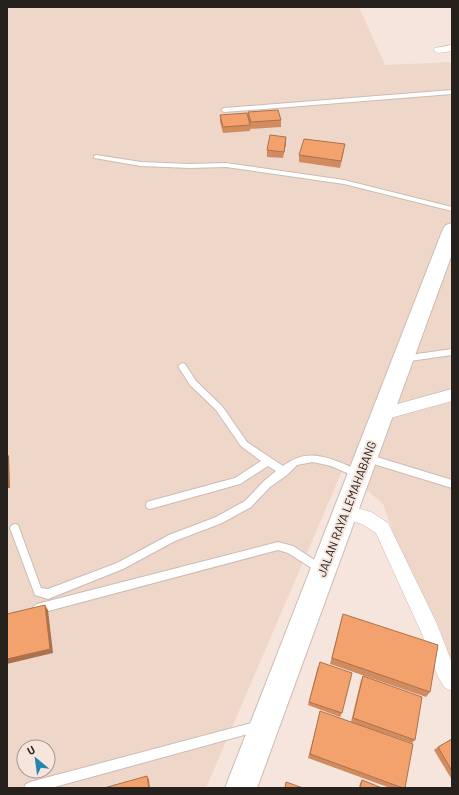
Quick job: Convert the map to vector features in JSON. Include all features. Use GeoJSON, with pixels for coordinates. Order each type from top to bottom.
{"type":"FeatureCollection","features":[{"type":"Feature","properties":{"kind":"main road","name":"JALAN RAYA LEMAHABANG"},"geometry":{"type":"LineString","coordinates":[[241,788],[452,229]]}},
{"type":"Feature","properties":{"kind":"street"},"geometry":{"type":"LineString","coordinates":[[438,50],[452,48]]}},
{"type":"Feature","properties":{"kind":"street"},"geometry":{"type":"LineString","coordinates":[[383,414],[452,395]]}},
{"type":"Feature","properties":{"kind":"street"},"geometry":{"type":"LineString","coordinates":[[346,513],[363,515],[373,519],[382,528],[430,631],[445,670],[452,682]]}},
{"type":"Feature","properties":{"kind":"lane"},"geometry":{"type":"LineString","coordinates":[[224,110],[452,92]]}},
{"type":"Feature","properties":{"kind":"lane"},"geometry":{"type":"LineString","coordinates":[[96,157],[141,164],[190,166],[226,165],[344,182],[452,209]]}},
{"type":"Feature","properties":{"kind":"lane"},"geometry":{"type":"LineString","coordinates":[[403,359],[452,352]]}},
{"type":"Feature","properties":{"kind":"lane"},"geometry":{"type":"LineString","coordinates":[[182,366],[193,383],[219,408],[244,444],[284,472]]}},
{"type":"Feature","properties":{"kind":"lane"},"geometry":{"type":"LineString","coordinates":[[15,528],[38,592],[48,594],[120,566],[172,538],[220,520],[248,504],[267,484],[295,462],[313,458],[332,463],[363,466],[452,484]]}},
{"type":"Feature","properties":{"kind":"lane"},"geometry":{"type":"LineString","coordinates":[[150,505],[237,481],[268,461]]}},
{"type":"Feature","properties":{"kind":"lane"},"geometry":{"type":"LineString","coordinates":[[30,611],[278,546],[290,549],[324,571]]}},
{"type":"Feature","properties":{"kind":"lane"},"geometry":{"type":"LineString","coordinates":[[30,788],[264,725]]}},
{"type":"Feature","properties":{"kind":"shaded area"},"geometry":{"type":"Polygon","coordinates":[[[7,7],[359,7],[385,65],[452,62],[452,662],[433,642],[383,504],[343,469],[206,788],[7,788],[7,7]]]}},
{"type":"Feature","properties":{"kind":"building"},"geometry":{"type":"Polygon","coordinates":[[[278,110],[281,120],[251,122],[248,112],[278,110]]]}},
{"type":"Feature","properties":{"kind":"building"},"geometry":{"type":"Polygon","coordinates":[[[247,113],[250,125],[223,127],[220,115],[247,113]]]}},
{"type":"Feature","properties":{"kind":"building"},"geometry":{"type":"Polygon","coordinates":[[[270,135],[286,137],[284,152],[267,150],[270,135]]]}},
{"type":"Feature","properties":{"kind":"building"},"geometry":{"type":"Polygon","coordinates":[[[304,139],[345,144],[341,161],[299,155],[304,139]]]}},
{"type":"Feature","properties":{"kind":"building"},"geometry":{"type":"Polygon","coordinates":[[[45,605],[50,649],[7,659],[7,614],[45,605]]]}},
{"type":"Feature","properties":{"kind":"building"},"geometry":{"type":"Polygon","coordinates":[[[343,614],[438,645],[430,692],[332,658],[343,614]]]}},
{"type":"Feature","properties":{"kind":"building"},"geometry":{"type":"Polygon","coordinates":[[[320,662],[352,673],[342,713],[309,702],[320,662]]]}},
{"type":"Feature","properties":{"kind":"building"},"geometry":{"type":"Polygon","coordinates":[[[363,676],[422,697],[415,740],[353,718],[363,676]]]}},
{"type":"Feature","properties":{"kind":"building"},"geometry":{"type":"Polygon","coordinates":[[[320,711],[413,744],[405,788],[310,754],[320,711]]]}},
{"type":"Feature","properties":{"kind":"building"},"geometry":{"type":"Polygon","coordinates":[[[452,739],[452,771],[438,747],[452,739]]]}},
{"type":"Feature","properties":{"kind":"building"},"geometry":{"type":"Polygon","coordinates":[[[147,776],[149,788],[104,788],[147,776]]]}},
{"type":"Feature","properties":{"kind":"building"},"geometry":{"type":"Polygon","coordinates":[[[362,780],[382,788],[360,788],[362,780]]]}},
{"type":"Feature","properties":{"kind":"building"},"geometry":{"type":"Polygon","coordinates":[[[286,782],[303,788],[285,788],[286,782]]]}}]}
